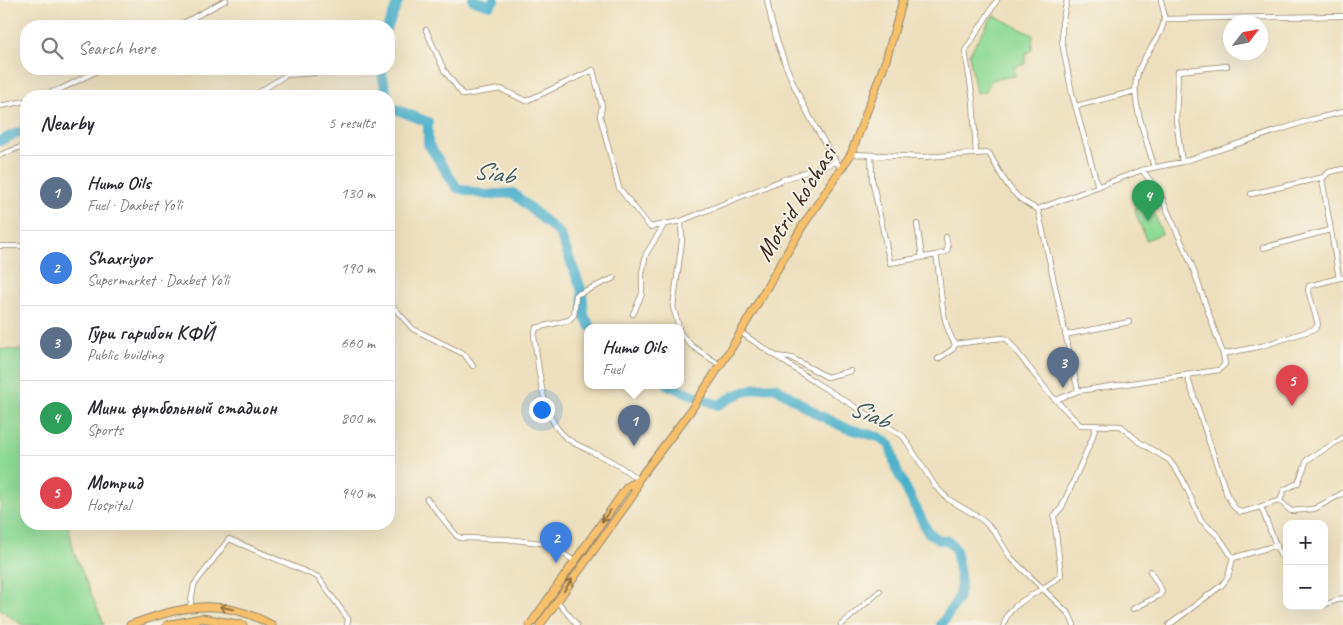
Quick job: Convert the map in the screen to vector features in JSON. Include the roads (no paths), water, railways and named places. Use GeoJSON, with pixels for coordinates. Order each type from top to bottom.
{"type":"FeatureCollection","features":[{"type":"Feature","properties":{"kind":"main road","name":"Motrid ko'chasi"},"geometry":{"type":"LineString","coordinates":[[638,480],[689,413],[712,378],[802,227],[851,154],[886,60],[903,0]]}},
{"type":"Feature","properties":{"kind":"main road"},"geometry":{"type":"LineString","coordinates":[[530,625],[627,487],[638,480]]}},
{"type":"Feature","properties":{"kind":"main road"},"geometry":{"type":"LineString","coordinates":[[540,625],[634,494],[638,480]]}},
{"type":"Feature","properties":{"kind":"main road"},"geometry":{"type":"LineString","coordinates":[[130,625],[164,613],[190,607],[214,606],[239,611],[272,625]]}},
{"type":"Feature","properties":{"kind":"main road"},"geometry":{"type":"LineString","coordinates":[[166,625],[202,618],[243,625]]}},
{"type":"Feature","properties":{"kind":"street"},"geometry":{"type":"LineString","coordinates":[[189,20],[226,0]]}},
{"type":"Feature","properties":{"kind":"street"},"geometry":{"type":"LineString","coordinates":[[767,0],[771,22],[797,93],[811,122],[840,169]]}},
{"type":"Feature","properties":{"kind":"street"},"geometry":{"type":"LineString","coordinates":[[976,154],[973,106],[965,51],[998,0]]}},
{"type":"Feature","properties":{"kind":"street"},"geometry":{"type":"LineString","coordinates":[[1066,0],[1062,23],[1062,41],[1076,106],[1098,187]]}},
{"type":"Feature","properties":{"kind":"street"},"geometry":{"type":"LineString","coordinates":[[1154,167],[1137,102],[1136,91],[1139,67],[1157,38],[1164,19],[1161,0]]}},
{"type":"Feature","properties":{"kind":"street"},"geometry":{"type":"LineString","coordinates":[[1164,19],[1343,16]]}},
{"type":"Feature","properties":{"kind":"street"},"geometry":{"type":"LineString","coordinates":[[426,30],[444,70],[463,94],[501,89],[526,101],[593,70],[602,106],[600,116],[619,188],[650,227],[681,221],[782,180],[836,162]]}},
{"type":"Feature","properties":{"kind":"street"},"geometry":{"type":"LineString","coordinates":[[1182,162],[1176,120],[1178,71],[1227,66]]}},
{"type":"Feature","properties":{"kind":"street"},"geometry":{"type":"LineString","coordinates":[[58,90],[89,75]]}},
{"type":"Feature","properties":{"kind":"street"},"geometry":{"type":"LineString","coordinates":[[262,90],[286,75]]}},
{"type":"Feature","properties":{"kind":"street"},"geometry":{"type":"LineString","coordinates":[[1076,106],[1136,91]]}},
{"type":"Feature","properties":{"kind":"street"},"geometry":{"type":"LineString","coordinates":[[0,106],[20,102]]}},
{"type":"Feature","properties":{"kind":"street"},"geometry":{"type":"LineString","coordinates":[[851,154],[924,157],[988,153],[1008,186],[1023,203],[1038,209],[1142,170],[1182,162],[1310,120],[1343,112]]}},
{"type":"Feature","properties":{"kind":"street"},"geometry":{"type":"LineString","coordinates":[[0,155],[20,147]]}},
{"type":"Feature","properties":{"kind":"street"},"geometry":{"type":"LineString","coordinates":[[871,155],[872,179],[890,263],[946,252],[948,248],[946,237]]}},
{"type":"Feature","properties":{"kind":"street"},"geometry":{"type":"LineString","coordinates":[[1251,194],[1324,176],[1329,172],[1343,169]]}},
{"type":"Feature","properties":{"kind":"street"},"geometry":{"type":"LineString","coordinates":[[1056,400],[1078,391],[1219,370],[1225,364],[1191,263],[1159,192],[1142,170]]}},
{"type":"Feature","properties":{"kind":"street"},"geometry":{"type":"LineString","coordinates":[[1223,354],[1262,346],[1315,329],[1318,324],[1308,290],[1309,286],[1341,278],[1330,230],[1324,176]]}},
{"type":"Feature","properties":{"kind":"street"},"geometry":{"type":"LineString","coordinates":[[1038,209],[1078,391]]}},
{"type":"Feature","properties":{"kind":"street"},"geometry":{"type":"LineString","coordinates":[[678,324],[673,306],[682,241],[681,221]]}},
{"type":"Feature","properties":{"kind":"street"},"geometry":{"type":"LineString","coordinates":[[917,224],[922,257]]}},
{"type":"Feature","properties":{"kind":"street"},"geometry":{"type":"LineString","coordinates":[[633,314],[642,294],[642,273],[646,254],[664,225]]}},
{"type":"Feature","properties":{"kind":"street"},"geometry":{"type":"LineString","coordinates":[[1263,248],[1330,230]]}},
{"type":"Feature","properties":{"kind":"street"},"geometry":{"type":"LineString","coordinates":[[0,246],[20,246]]}},
{"type":"Feature","properties":{"kind":"street"},"geometry":{"type":"LineString","coordinates":[[936,254],[942,297],[951,337],[955,344]]}},
{"type":"Feature","properties":{"kind":"street"},"geometry":{"type":"LineString","coordinates":[[614,278],[576,294],[574,315],[570,320],[541,326],[534,332],[548,416],[565,437],[600,454],[638,480]]}},
{"type":"Feature","properties":{"kind":"street"},"geometry":{"type":"LineString","coordinates":[[395,309],[413,329],[464,354],[473,366]]}},
{"type":"Feature","properties":{"kind":"street"},"geometry":{"type":"LineString","coordinates":[[1065,335],[1129,322]]}},
{"type":"Feature","properties":{"kind":"street"},"geometry":{"type":"LineString","coordinates":[[740,332],[774,356],[903,436],[935,486],[948,499],[980,518],[994,530],[1010,557],[1069,614],[1074,625]]}},
{"type":"Feature","properties":{"kind":"street"},"geometry":{"type":"LineString","coordinates":[[684,337],[692,346],[720,365]]}},
{"type":"Feature","properties":{"kind":"street"},"geometry":{"type":"LineString","coordinates":[[955,344],[1001,338],[1007,339],[1037,378],[1080,425],[1121,426],[1139,442],[1169,460],[1182,478],[1201,520],[1219,538],[1233,558],[1228,577],[1222,585],[1169,625]]}},
{"type":"Feature","properties":{"kind":"street"},"geometry":{"type":"LineString","coordinates":[[938,359],[953,349],[955,344]]}},
{"type":"Feature","properties":{"kind":"street"},"geometry":{"type":"LineString","coordinates":[[774,356],[792,358],[827,377],[851,371]]}},
{"type":"Feature","properties":{"kind":"street"},"geometry":{"type":"LineString","coordinates":[[1187,376],[1210,447],[1234,507],[1240,512],[1280,501]]}},
{"type":"Feature","properties":{"kind":"street"},"geometry":{"type":"LineString","coordinates":[[1004,625],[1012,611],[1043,587],[1055,582],[1061,575],[1054,516],[1062,507],[1092,439],[1096,425]]}},
{"type":"Feature","properties":{"kind":"street"},"geometry":{"type":"LineString","coordinates":[[1280,501],[1284,490],[1298,483],[1307,460],[1343,438]]}},
{"type":"Feature","properties":{"kind":"street"},"geometry":{"type":"LineString","coordinates":[[1280,501],[1291,511],[1314,509],[1343,493]]}},
{"type":"Feature","properties":{"kind":"street"},"geometry":{"type":"LineString","coordinates":[[427,499],[457,536],[461,538],[506,539],[550,544],[574,561]]}},
{"type":"Feature","properties":{"kind":"street"},"geometry":{"type":"LineString","coordinates":[[1261,507],[1280,555],[1283,557]]}},
{"type":"Feature","properties":{"kind":"street"},"geometry":{"type":"LineString","coordinates":[[190,607],[194,585],[229,539],[318,577],[348,619],[347,625]]}},
{"type":"Feature","properties":{"kind":"street"},"geometry":{"type":"LineString","coordinates":[[1233,558],[1277,545]]}},
{"type":"Feature","properties":{"kind":"street"},"geometry":{"type":"LineString","coordinates":[[1133,609],[1160,595],[1162,592],[1150,571]]}},
{"type":"Feature","properties":{"kind":"street"},"geometry":{"type":"LineString","coordinates":[[842,625],[880,591]]}},
{"type":"Feature","properties":{"kind":"street"},"geometry":{"type":"LineString","coordinates":[[1328,604],[1343,598]]}},
{"type":"Feature","properties":{"kind":"street"},"geometry":{"type":"LineString","coordinates":[[558,601],[577,625]]}},
{"type":"Feature","properties":{"kind":"waterway","name":"Siab"},"geometry":{"type":"LineString","coordinates":[[391,20],[399,0]]}},
{"type":"Feature","properties":{"kind":"waterway","name":"Siab"},"geometry":{"type":"LineString","coordinates":[[473,0],[490,5],[494,0]]}},
{"type":"Feature","properties":{"kind":"waterway","name":"Siab"},"geometry":{"type":"LineString","coordinates":[[382,75],[386,90]]}},
{"type":"Feature","properties":{"kind":"waterway","name":"Siab"},"geometry":{"type":"LineString","coordinates":[[395,109],[428,122],[428,144],[457,188],[486,195],[513,193],[560,234],[582,291],[584,316],[589,324]]}},
{"type":"Feature","properties":{"kind":"waterway"},"geometry":{"type":"LineString","coordinates":[[0,141],[19,132]]}},
{"type":"Feature","properties":{"kind":"waterway","name":"Siab"},"geometry":{"type":"LineString","coordinates":[[678,389],[718,405],[736,395],[756,388],[775,387],[817,414],[846,428],[879,437],[890,445],[896,469],[928,532],[939,540],[948,540],[956,550],[961,583],[958,599],[941,625]]}},
{"type":"Feature","properties":{"kind":"place","name":"Мини футбольный стадион"},"geometry":{"type":"Point","coordinates":[1148,221]}},
{"type":"Feature","properties":{"kind":"place","name":"Гури гарибон КФЙ"},"geometry":{"type":"Point","coordinates":[1063,388]}},
{"type":"Feature","properties":{"kind":"place","name":"Мотрид"},"geometry":{"type":"Point","coordinates":[1292,406]}},
{"type":"Feature","properties":{"kind":"place","name":"Humo Oils"},"geometry":{"type":"Point","coordinates":[634,446]}},
{"type":"Feature","properties":{"kind":"place","name":"Shaxriyor"},"geometry":{"type":"Point","coordinates":[556,563]}}]}
